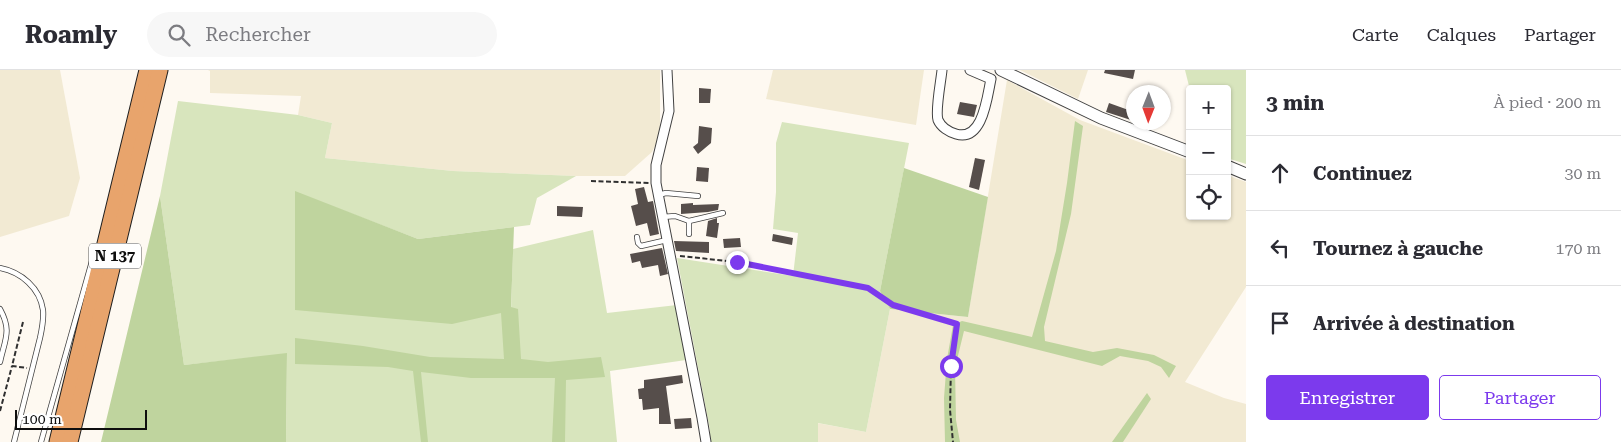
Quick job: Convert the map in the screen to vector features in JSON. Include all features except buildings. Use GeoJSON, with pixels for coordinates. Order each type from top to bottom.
{"type":"FeatureCollection","features":[{"type":"Feature","properties":{"kind":"highway","name":"N 137"},"geometry":{"type":"LineString","coordinates":[[57,442],[147,70]]}},
{"type":"Feature","properties":{"kind":"highway","name":"N 137"},"geometry":{"type":"LineString","coordinates":[[70,442],[160,70]]}},
{"type":"Feature","properties":{"kind":"street"},"geometry":{"type":"LineString","coordinates":[[667,70],[669,111],[656,166],[656,183],[706,442]]}},
{"type":"Feature","properties":{"kind":"street"},"geometry":{"type":"LineString","coordinates":[[942,70],[938,120],[944,128],[958,135],[967,134],[980,123],[992,79],[970,70]]}},
{"type":"Feature","properties":{"kind":"street"},"geometry":{"type":"LineString","coordinates":[[1001,70],[1101,118],[1186,150]]}},
{"type":"Feature","properties":{"kind":"street"},"geometry":{"type":"LineString","coordinates":[[1231,168],[1246,174]]}},
{"type":"Feature","properties":{"kind":"lane"},"geometry":{"type":"LineString","coordinates":[[658,195],[666,193],[698,196]]}},
{"type":"Feature","properties":{"kind":"lane"},"geometry":{"type":"LineString","coordinates":[[662,217],[675,216],[689,221],[723,213]]}},
{"type":"Feature","properties":{"kind":"lane"},"geometry":{"type":"LineString","coordinates":[[689,221],[689,234]]}},
{"type":"Feature","properties":{"kind":"lane"},"geometry":{"type":"LineString","coordinates":[[41,442],[92,261],[108,228]]}},
{"type":"Feature","properties":{"kind":"lane"},"geometry":{"type":"LineString","coordinates":[[637,238],[641,246],[667,240]]}},
{"type":"Feature","properties":{"kind":"lane"},"geometry":{"type":"LineString","coordinates":[[0,268],[10,270],[21,276],[32,286],[39,297],[43,309],[43,323],[14,442]]}},
{"type":"Feature","properties":{"kind":"lane"},"geometry":{"type":"LineString","coordinates":[[0,309],[7,322],[7,331],[0,362]]}},
{"type":"Feature","properties":{"kind":"path"},"geometry":{"type":"LineString","coordinates":[[591,181],[656,183]]}},
{"type":"Feature","properties":{"kind":"path"},"geometry":{"type":"LineString","coordinates":[[670,255],[737,262],[868,288],[893,305],[957,324],[951,366],[950,401],[953,442]]}},
{"type":"Feature","properties":{"kind":"path"},"geometry":{"type":"LineString","coordinates":[[0,411],[23,322]]}},
{"type":"Feature","properties":{"kind":"path"},"geometry":{"type":"LineString","coordinates":[[12,366],[32,368]]}},
{"type":"Feature","properties":{"kind":"shaded area"},"geometry":{"type":"Polygon","coordinates":[[[0,70],[60,70],[80,178],[69,216],[0,237],[0,70]]]}},
{"type":"Feature","properties":{"kind":"shaded area"},"geometry":{"type":"Polygon","coordinates":[[[208,70],[660,70],[660,136],[652,152],[625,176],[453,171],[325,158],[332,123],[298,115],[301,96],[210,93],[210,71],[208,70]]]}},
{"type":"Feature","properties":{"kind":"shaded area"},"geometry":{"type":"Polygon","coordinates":[[[773,70],[924,70],[916,125],[766,99],[773,70]]]}},
{"type":"Feature","properties":{"kind":"shaded area"},"geometry":{"type":"Polygon","coordinates":[[[1020,70],[1088,70],[1078,99],[1020,70]]]}},
{"type":"Feature","properties":{"kind":"shaded area"},"geometry":{"type":"Polygon","coordinates":[[[1007,80],[1080,120],[1186,160],[1186,220],[1231,220],[1231,176],[1246,182],[1246,287],[1185,382],[1224,398],[1246,404],[1246,442],[818,442],[817,423],[866,432],[890,309],[968,317],[1007,80]]]}},
{"type":"Feature","properties":{"kind":"green space"},"geometry":{"type":"Polygon","coordinates":[[[1185,70],[1246,70],[1246,164],[1231,159],[1231,85],[1189,85],[1185,70]]]}},
{"type":"Feature","properties":{"kind":"green space"},"geometry":{"type":"Polygon","coordinates":[[[178,101],[298,115],[332,123],[325,158],[453,171],[576,176],[537,198],[530,225],[418,239],[295,192],[511,311],[513,249],[593,230],[607,313],[677,305],[686,360],[610,371],[617,442],[286,442],[287,354],[184,365],[160,196],[178,101]]]}},
{"type":"Feature","properties":{"kind":"green space"},"geometry":{"type":"Polygon","coordinates":[[[1075,121],[1083,126],[1071,214],[1044,327],[1045,341],[1093,352],[1117,348],[1154,355],[1176,366],[1169,378],[1161,367],[1148,361],[1120,356],[1102,366],[964,331],[955,368],[956,420],[960,442],[945,442],[944,398],[947,359],[953,325],[962,321],[1032,337],[1056,251],[1075,121]]]}},
{"type":"Feature","properties":{"kind":"green space"},"geometry":{"type":"Polygon","coordinates":[[[782,122],[909,143],[880,291],[890,309],[866,432],[818,423],[818,442],[710,442],[710,430],[677,258],[793,276],[798,233],[773,229],[776,192],[776,143],[782,122]]]}},
{"type":"Feature","properties":{"kind":"green space"},"geometry":{"type":"Polygon","coordinates":[[[904,168],[988,197],[968,317],[890,309],[880,291],[904,168]]]}},
{"type":"Feature","properties":{"kind":"green space"},"geometry":{"type":"Polygon","coordinates":[[[295,191],[418,239],[514,227],[511,307],[518,309],[521,359],[548,362],[601,357],[605,377],[566,380],[565,442],[552,442],[555,378],[471,378],[421,372],[428,442],[421,442],[413,371],[388,367],[295,364],[295,338],[363,346],[430,357],[504,359],[501,313],[452,324],[295,310],[295,191]]]}},
{"type":"Feature","properties":{"kind":"green space"},"geometry":{"type":"Polygon","coordinates":[[[160,196],[184,365],[287,353],[286,442],[101,442],[160,196]]]}},
{"type":"Feature","properties":{"kind":"green space"},"geometry":{"type":"Polygon","coordinates":[[[1147,393],[1151,399],[1123,442],[1112,442],[1147,393]]]}},
{"type":"Feature","properties":{"kind":"route"},"geometry":{"type":"LineString","coordinates":[[737,262],[868,288],[893,305],[957,324],[951,366]]}}]}
